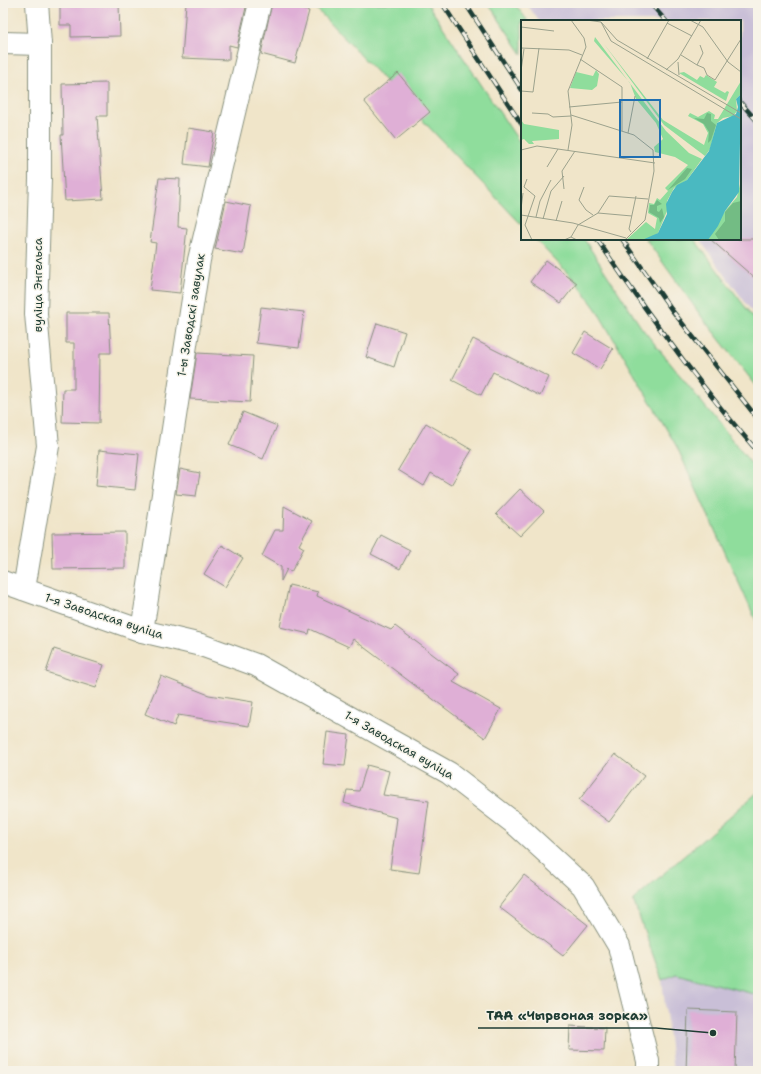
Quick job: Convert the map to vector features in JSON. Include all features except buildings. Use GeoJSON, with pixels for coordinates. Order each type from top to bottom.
{"type":"FeatureCollection","features":[{"type":"Feature","properties":{"kind":"street","name":"вуліца Энгельса"},"geometry":{"type":"LineString","coordinates":[[24,589],[48,446],[36,314],[40,179],[40,44],[37,3]]}},
{"type":"Feature","properties":{"kind":"street","name":"1-ы Заводскі завулак"},"geometry":{"type":"LineString","coordinates":[[142,631],[199,260],[260,3]]}},
{"type":"Feature","properties":{"kind":"street"},"geometry":{"type":"LineString","coordinates":[[3,43],[40,44]]}},
{"type":"Feature","properties":{"kind":"street","name":"1-я Заводская вуліца"},"geometry":{"type":"LineString","coordinates":[[3,582],[142,631],[201,645],[256,665],[449,773],[514,823],[583,886],[619,946],[648,1061],[648,1071]]}},
{"type":"Feature","properties":{"kind":"shaded area"},"geometry":{"type":"Polygon","coordinates":[[[526,3],[758,3],[758,320],[700,240],[741,240],[741,20],[538,20],[526,3]]]}},
{"type":"Feature","properties":{"kind":"shaded area"},"geometry":{"type":"Polygon","coordinates":[[[676,974],[758,995],[758,1071],[673,1071],[662,980],[676,974]]]}},
{"type":"Feature","properties":{"kind":"green space"},"geometry":{"type":"Polygon","coordinates":[[[311,3],[427,3],[521,144],[521,224],[311,3]]]}},
{"type":"Feature","properties":{"kind":"green space"},"geometry":{"type":"Polygon","coordinates":[[[488,3],[514,3],[527,20],[521,20],[521,52],[488,3]]]}},
{"type":"Feature","properties":{"kind":"green space"},"geometry":{"type":"Polygon","coordinates":[[[536,240],[585,240],[641,327],[758,472],[758,625],[677,447],[596,309],[577,283],[536,240]]]}},
{"type":"Feature","properties":{"kind":"green space"},"geometry":{"type":"Polygon","coordinates":[[[647,240],[695,240],[758,324],[758,388],[704,320],[647,240]]]}},
{"type":"Feature","properties":{"kind":"green space"},"geometry":{"type":"Polygon","coordinates":[[[758,792],[758,995],[676,974],[662,980],[633,900],[758,792]]]}},
{"type":"Feature","properties":{"kind":"railway"},"geometry":{"type":"LineString","coordinates":[[442,3],[521,123]]}},
{"type":"Feature","properties":{"kind":"railway"},"geometry":{"type":"LineString","coordinates":[[465,3],[521,88]]}},
{"type":"Feature","properties":{"kind":"railway"},"geometry":{"type":"LineString","coordinates":[[650,3],[665,20]]}},
{"type":"Feature","properties":{"kind":"railway"},"geometry":{"type":"LineString","coordinates":[[741,103],[758,122]]}},
{"type":"Feature","properties":{"kind":"railway"},"geometry":{"type":"LineString","coordinates":[[598,240],[694,375],[758,452]]}},
{"type":"Feature","properties":{"kind":"railway"},"geometry":{"type":"LineString","coordinates":[[623,240],[671,309],[758,419]]}},
{"type":"Feature","properties":{"kind":"place","name":"ТАА «Чырвоная зорка»"},"geometry":{"type":"Point","coordinates":[713,1033]}}]}
